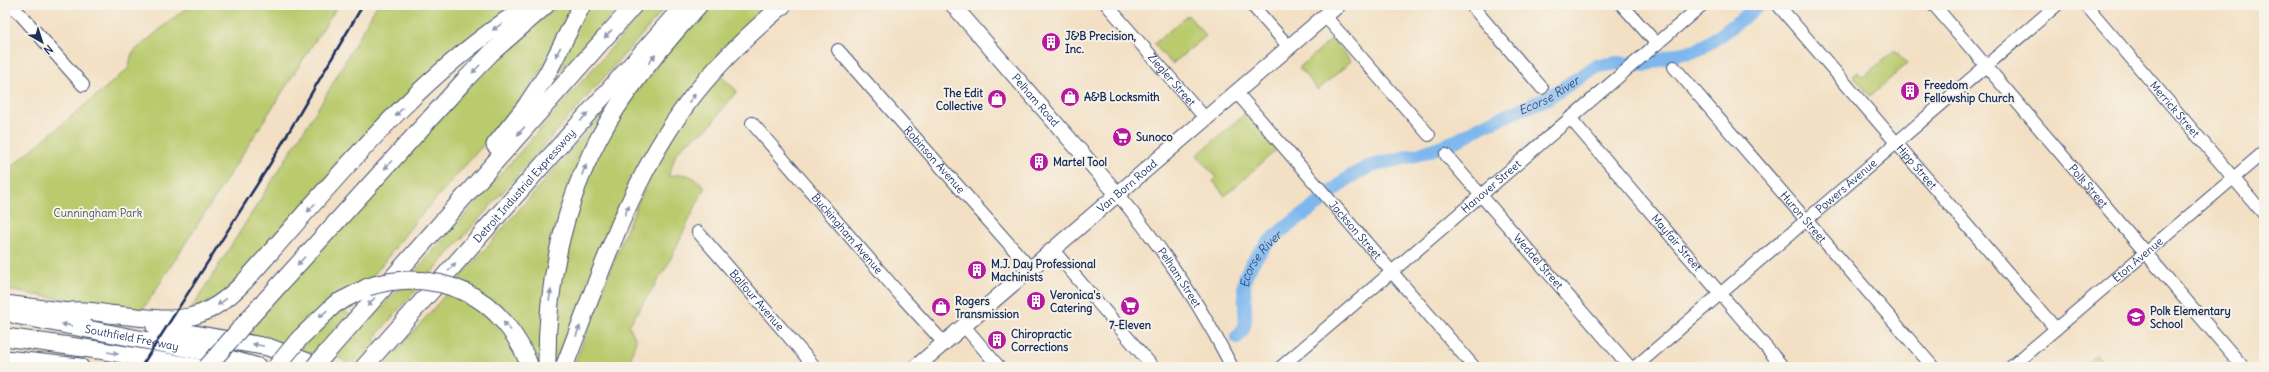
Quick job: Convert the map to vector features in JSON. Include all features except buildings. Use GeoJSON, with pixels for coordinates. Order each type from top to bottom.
{"type":"FeatureCollection","features":[{"type":"Feature","properties":{"kind":"highway"},"geometry":{"type":"LineString","coordinates":[[5,304],[175,319],[201,315],[219,305],[236,291],[424,86],[486,34],[529,5]]}},
{"type":"Feature","properties":{"kind":"highway"},"geometry":{"type":"LineString","coordinates":[[207,367],[252,315],[469,76],[511,34],[546,5]]}},
{"type":"Feature","properties":{"kind":"highway"},"geometry":{"type":"LineString","coordinates":[[406,263],[420,234],[526,106],[547,74],[582,5]]}},
{"type":"Feature","properties":{"kind":"highway"},"geometry":{"type":"LineString","coordinates":[[314,367],[324,360],[406,263],[634,5]]}},
{"type":"Feature","properties":{"kind":"highway","name":"Detroit Industrial Expressway"},"geometry":{"type":"LineString","coordinates":[[364,367],[684,5]]}},
{"type":"Feature","properties":{"kind":"highway"},"geometry":{"type":"LineString","coordinates":[[547,367],[547,334],[550,298],[560,243],[580,180],[594,148],[614,112],[635,82],[698,5]]}},
{"type":"Feature","properties":{"kind":"highway"},"geometry":{"type":"LineString","coordinates":[[564,367],[631,201],[660,144],[679,115],[721,62],[783,5]]}},
{"type":"Feature","properties":{"kind":"highway"},"geometry":{"type":"LineString","coordinates":[[276,367],[313,323],[335,304],[368,287],[404,279],[432,281],[451,286],[476,297],[511,330],[520,344],[530,367]]}},
{"type":"Feature","properties":{"kind":"highway"},"geometry":{"type":"LineString","coordinates":[[72,311],[268,347],[324,360]]}},
{"type":"Feature","properties":{"kind":"highway","name":"Southfield Freeway"},"geometry":{"type":"LineString","coordinates":[[5,313],[201,351],[258,367]]}},
{"type":"Feature","properties":{"kind":"highway","name":"Southfield Freeway"},"geometry":{"type":"LineString","coordinates":[[5,337],[98,350],[196,367]]}},
{"type":"Feature","properties":{"kind":"highway"},"geometry":{"type":"LineString","coordinates":[[5,359],[80,367]]}},
{"type":"Feature","properties":{"kind":"main road","name":"Pelham Road"},"geometry":{"type":"LineString","coordinates":[[953,5],[1118,194]]}},
{"type":"Feature","properties":{"kind":"main road","name":"Van Born Road"},"geometry":{"type":"LineString","coordinates":[[916,367],[1338,5]]}},
{"type":"Feature","properties":{"kind":"street"},"geometry":{"type":"LineString","coordinates":[[10,5],[21,14],[83,85]]}},
{"type":"Feature","properties":{"kind":"street","name":"Ziegler Street"},"geometry":{"type":"LineString","coordinates":[[1107,5],[1206,119]]}},
{"type":"Feature","properties":{"kind":"street"},"geometry":{"type":"LineString","coordinates":[[1252,5],[1289,47]]}},
{"type":"Feature","properties":{"kind":"street"},"geometry":{"type":"LineString","coordinates":[[1471,5],[1542,88]]}},
{"type":"Feature","properties":{"kind":"street"},"geometry":{"type":"LineString","coordinates":[[1622,5],[1657,44]]}},
{"type":"Feature","properties":{"kind":"street","name":"Hanover Street"},"geometry":{"type":"LineString","coordinates":[[1281,367],[1702,5]]}},
{"type":"Feature","properties":{"kind":"street","name":"Polk Street"},"geometry":{"type":"LineString","coordinates":[[1934,5],[2243,367]]}},
{"type":"Feature","properties":{"kind":"street","name":"Powers Avenue"},"geometry":{"type":"LineString","coordinates":[[1635,367],[1985,65],[2057,5]]}},
{"type":"Feature","properties":{"kind":"street","name":"Merrick Street"},"geometry":{"type":"LineString","coordinates":[[2086,5],[2264,214]]}},
{"type":"Feature","properties":{"kind":"street","name":"Hipp Street"},"geometry":{"type":"LineString","coordinates":[[1779,6],[2056,329]]}},
{"type":"Feature","properties":{"kind":"street"},"geometry":{"type":"LineString","coordinates":[[1325,16],[1429,135]]}},
{"type":"Feature","properties":{"kind":"street","name":"Robinson Avenue"},"geometry":{"type":"LineString","coordinates":[[838,50],[1031,269]]}},
{"type":"Feature","properties":{"kind":"street","name":"Huron Street"},"geometry":{"type":"LineString","coordinates":[[1674,67],[1807,219],[1933,367]]}},
{"type":"Feature","properties":{"kind":"street","name":"Jackson Street"},"geometry":{"type":"LineString","coordinates":[[1236,93],[1332,201],[1474,367]]}},
{"type":"Feature","properties":{"kind":"street","name":"Mayfair Street"},"geometry":{"type":"LineString","coordinates":[[1570,118],[1783,367]]}},
{"type":"Feature","properties":{"kind":"street","name":"Buckingham Avenue"},"geometry":{"type":"LineString","coordinates":[[752,123],[902,297],[944,342]]}},
{"type":"Feature","properties":{"kind":"street","name":"Eton Avenue"},"geometry":{"type":"LineString","coordinates":[[2011,367],[2147,254],[2264,152]]}},
{"type":"Feature","properties":{"kind":"street","name":"Weddel Street"},"geometry":{"type":"LineString","coordinates":[[1446,155],[1630,367]]}},
{"type":"Feature","properties":{"kind":"street","name":"Pelham Street"},"geometry":{"type":"LineString","coordinates":[[1118,194],[1180,274],[1206,318],[1232,367]]}},
{"type":"Feature","properties":{"kind":"street","name":"Balfour Avenue"},"geometry":{"type":"LineString","coordinates":[[698,232],[816,367]]}},
{"type":"Feature","properties":{"kind":"street"},"geometry":{"type":"LineString","coordinates":[[1053,250],[1153,367]]}},
{"type":"Feature","properties":{"kind":"street"},"geometry":{"type":"LineString","coordinates":[[964,326],[999,367]]}},
{"type":"Feature","properties":{"kind":"green space","name":"Cunningham Park"},"geometry":{"type":"Polygon","coordinates":[[[189,5],[338,5],[144,308],[130,310],[5,290],[5,172],[128,69],[132,53],[189,5]]]}},
{"type":"Feature","properties":{"kind":"green space"},"geometry":{"type":"Polygon","coordinates":[[[377,5],[520,5],[475,35],[227,292],[190,311],[325,97],[377,5]]]}},
{"type":"Feature","properties":{"kind":"green space"},"geometry":{"type":"Polygon","coordinates":[[[559,5],[575,5],[537,78],[502,124],[415,222],[345,312],[367,323],[427,258],[649,5],[668,5],[373,339],[395,353],[609,106],[578,170],[558,294],[568,235],[587,177],[606,137],[644,81],[708,5],[775,5],[677,107],[557,367],[351,367],[339,357],[304,352],[245,334],[490,63],[559,5]]]}},
{"type":"Feature","properties":{"kind":"green space"},"geometry":{"type":"Polygon","coordinates":[[[586,5],[620,5],[549,83],[586,5]]]}},
{"type":"Feature","properties":{"kind":"green space"},"geometry":{"type":"Polygon","coordinates":[[[1188,15],[1206,36],[1172,64],[1154,44],[1188,15]]]}},
{"type":"Feature","properties":{"kind":"green space"},"geometry":{"type":"Polygon","coordinates":[[[1332,39],[1351,61],[1318,90],[1299,68],[1332,39]]]}},
{"type":"Feature","properties":{"kind":"green space"},"geometry":{"type":"Polygon","coordinates":[[[1895,50],[1907,64],[1870,96],[1853,76],[1858,72],[1863,77],[1895,50]]]}},
{"type":"Feature","properties":{"kind":"green space"},"geometry":{"type":"Polygon","coordinates":[[[720,75],[737,91],[708,128],[688,141],[676,154],[668,177],[679,174],[688,175],[705,187],[667,266],[629,325],[636,340],[628,367],[573,367],[636,207],[651,176],[685,117],[720,75]]]}},
{"type":"Feature","properties":{"kind":"green space"},"geometry":{"type":"Polygon","coordinates":[[[1246,113],[1276,150],[1225,196],[1213,181],[1216,178],[1197,155],[1246,113]]]}},
{"type":"Feature","properties":{"kind":"green space"},"geometry":{"type":"Polygon","coordinates":[[[2096,354],[2108,367],[2081,367],[2096,354]]]}},
{"type":"Feature","properties":{"kind":"waterway","name":"Ecorse River"},"geometry":{"type":"LineString","coordinates":[[1333,191],[1348,178],[1370,166],[1420,154],[1458,140],[1484,125],[1546,99],[1597,66],[1618,63],[1645,65],[1677,54],[1696,51],[1721,35],[1760,5]]}},
{"type":"Feature","properties":{"kind":"waterway","name":"Ecorse River"},"geometry":{"type":"LineString","coordinates":[[1237,337],[1242,331],[1244,324],[1245,280],[1253,262],[1269,242],[1279,233],[1321,202]]}},
{"type":"Feature","properties":{"kind":"railway"},"geometry":{"type":"LineString","coordinates":[[141,367],[270,164],[363,5]]}},
{"type":"Feature","properties":{"kind":"place","name":"J&B Precision, Inc."},"geometry":{"type":"Point","coordinates":[1051,42]}},
{"type":"Feature","properties":{"kind":"place","name":"Freedom Fellowship Church"},"geometry":{"type":"Point","coordinates":[1910,91]}},
{"type":"Feature","properties":{"kind":"place","name":"A&B Locksmith"},"geometry":{"type":"Point","coordinates":[1070,97]}},
{"type":"Feature","properties":{"kind":"place","name":"The Edit Collective"},"geometry":{"type":"Point","coordinates":[997,99]}},
{"type":"Feature","properties":{"kind":"place","name":"Sunoco"},"geometry":{"type":"Point","coordinates":[1122,137]}},
{"type":"Feature","properties":{"kind":"place","name":"Martel Tool"},"geometry":{"type":"Point","coordinates":[1039,162]}},
{"type":"Feature","properties":{"kind":"place","name":"M.J. Day Professional Machinists"},"geometry":{"type":"Point","coordinates":[977,270]}},
{"type":"Feature","properties":{"kind":"place","name":"Veronica's Catering"},"geometry":{"type":"Point","coordinates":[1036,301]}},
{"type":"Feature","properties":{"kind":"place","name":"7-Eleven"},"geometry":{"type":"Point","coordinates":[1130,306]}},
{"type":"Feature","properties":{"kind":"place","name":"Rogers Transmission"},"geometry":{"type":"Point","coordinates":[941,307]}},
{"type":"Feature","properties":{"kind":"place","name":"Polk Elementary School"},"geometry":{"type":"Point","coordinates":[2136,317]}},
{"type":"Feature","properties":{"kind":"place","name":"Chiropractic Corrections"},"geometry":{"type":"Point","coordinates":[997,340]}}]}
